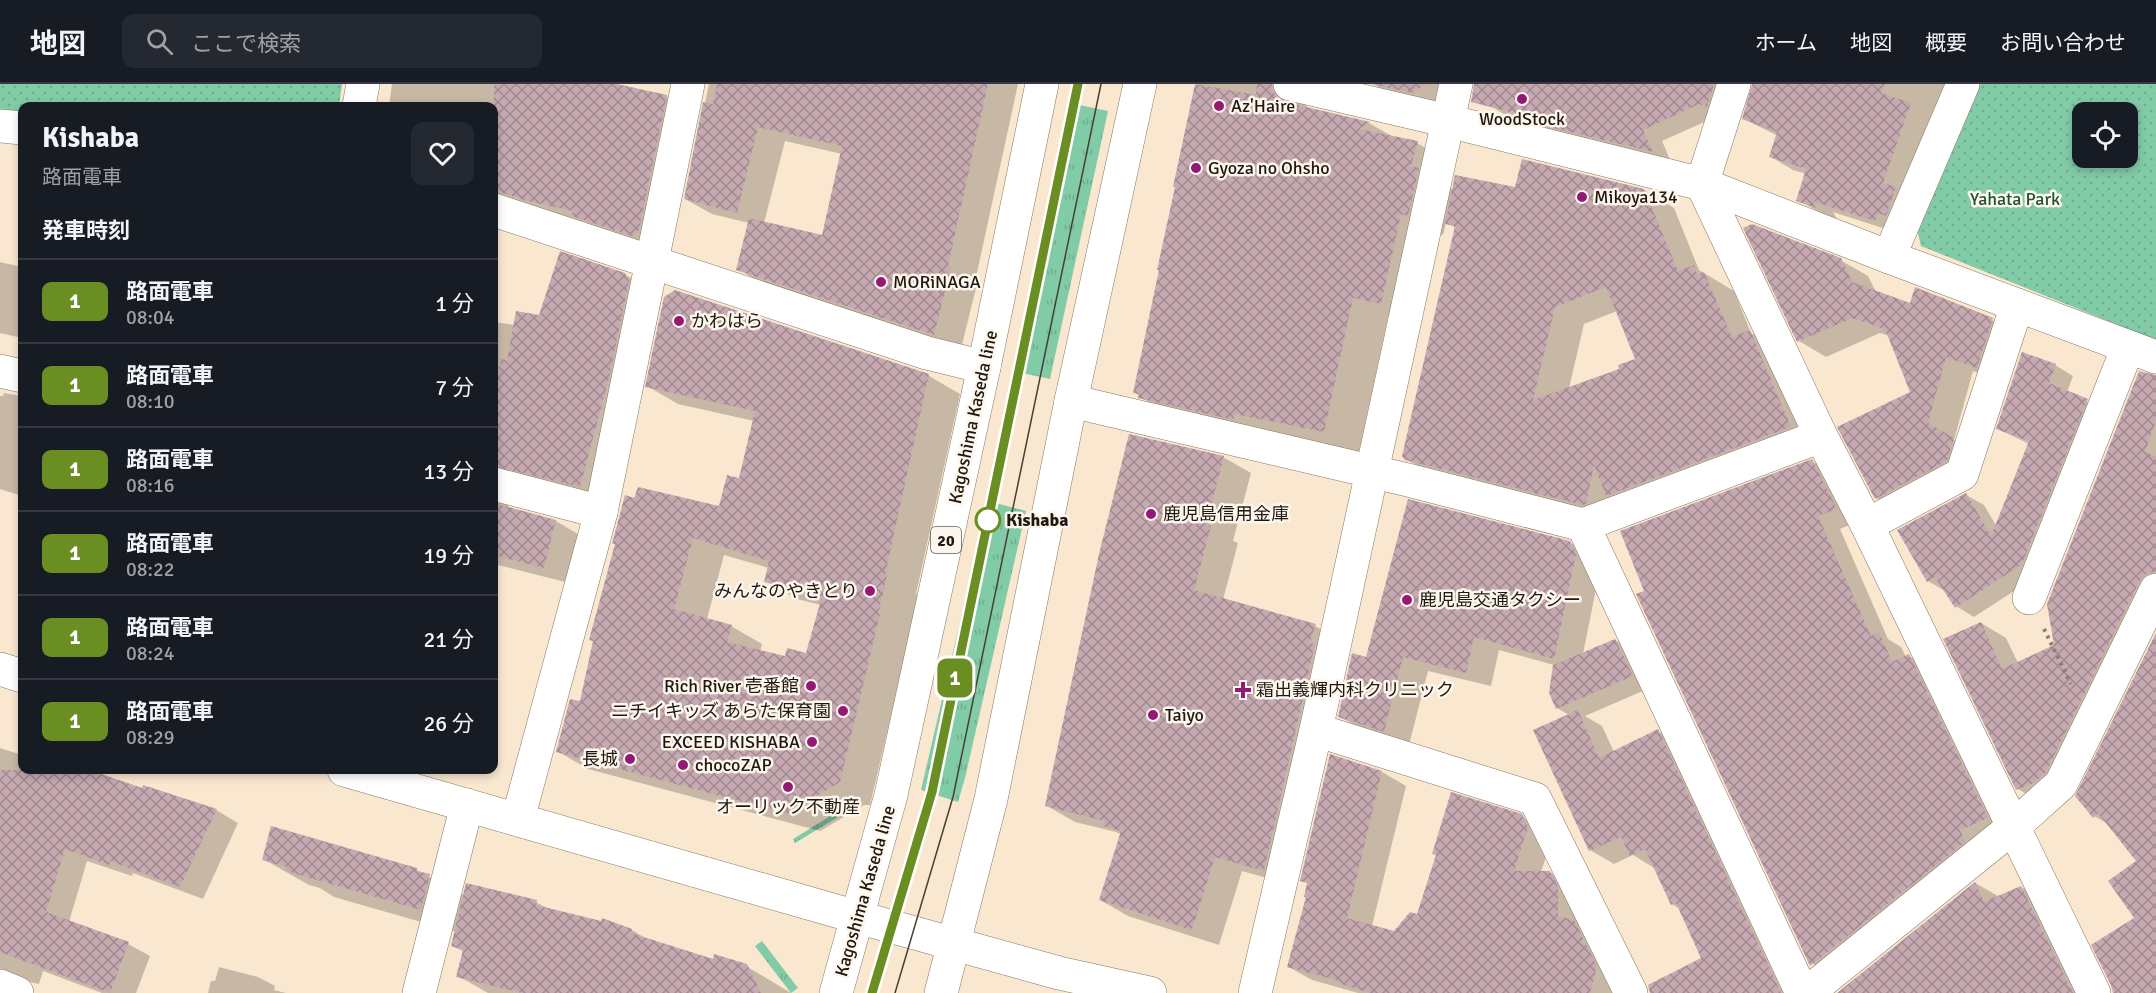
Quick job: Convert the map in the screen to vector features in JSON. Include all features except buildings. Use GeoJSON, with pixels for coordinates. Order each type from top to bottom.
{"type":"FeatureCollection","features":[{"type":"Feature","properties":{"kind":"street"},"geometry":{"type":"LineString","coordinates":[[360,102],[363,84]]}},
{"type":"Feature","properties":{"kind":"street"},"geometry":{"type":"LineString","coordinates":[[518,819],[601,512],[688,84]]}},
{"type":"Feature","properties":{"kind":"street","name":"Kagoshima Kaseda line"},"geometry":{"type":"LineString","coordinates":[[836,993],[891,795],[984,367],[1042,84]]}},
{"type":"Feature","properties":{"kind":"street"},"geometry":{"type":"LineString","coordinates":[[941,993],[991,798],[1071,401],[1140,84]]}},
{"type":"Feature","properties":{"kind":"street"},"geometry":{"type":"LineString","coordinates":[[1290,84],[1702,184],[2142,352],[2029,598]]}},
{"type":"Feature","properties":{"kind":"street"},"geometry":{"type":"LineString","coordinates":[[1255,993],[1316,730],[1455,84]]}},
{"type":"Feature","properties":{"kind":"street"},"geometry":{"type":"LineString","coordinates":[[1734,84],[1702,184],[1821,436],[1867,525],[2094,993]]}},
{"type":"Feature","properties":{"kind":"street"},"geometry":{"type":"LineString","coordinates":[[1889,257],[1963,84]]}},
{"type":"Feature","properties":{"kind":"street"},"geometry":{"type":"LineString","coordinates":[[0,126],[18,128]]}},
{"type":"Feature","properties":{"kind":"street"},"geometry":{"type":"LineString","coordinates":[[498,211],[927,353],[984,367]]}},
{"type":"Feature","properties":{"kind":"street"},"geometry":{"type":"LineString","coordinates":[[1867,525],[1962,474],[2017,305]]}},
{"type":"Feature","properties":{"kind":"street"},"geometry":{"type":"LineString","coordinates":[[0,371],[18,375]]}},
{"type":"Feature","properties":{"kind":"street"},"geometry":{"type":"LineString","coordinates":[[1071,401],[1372,472],[1583,525],[1821,436]]}},
{"type":"Feature","properties":{"kind":"street"},"geometry":{"type":"LineString","coordinates":[[498,485],[601,512]]}},
{"type":"Feature","properties":{"kind":"street"},"geometry":{"type":"LineString","coordinates":[[1583,525],[1805,993],[2013,827],[2061,784],[2156,590]]}},
{"type":"Feature","properties":{"kind":"street"},"geometry":{"type":"LineString","coordinates":[[0,669],[18,675]]}},
{"type":"Feature","properties":{"kind":"street"},"geometry":{"type":"LineString","coordinates":[[1316,730],[1535,798],[1631,993]]}},
{"type":"Feature","properties":{"kind":"street"},"geometry":{"type":"LineString","coordinates":[[358,774],[1059,973],[1150,993]]}},
{"type":"Feature","properties":{"kind":"street"},"geometry":{"type":"LineString","coordinates":[[419,993],[467,805]]}},
{"type":"Feature","properties":{"kind":"street"},"geometry":{"type":"LineString","coordinates":[[0,986],[17,993]]}},
{"type":"Feature","properties":{"kind":"path"},"geometry":{"type":"LineString","coordinates":[[2029,598],[2091,722]]}},
{"type":"Feature","properties":{"kind":"green space"},"geometry":{"type":"Polygon","coordinates":[[[0,84],[342,84],[340,102],[18,102],[18,113],[0,111],[0,84]]]}},
{"type":"Feature","properties":{"kind":"green space","name":"Yahata Park"},"geometry":{"type":"Polygon","coordinates":[[[1979,84],[2156,84],[2156,340],[1921,246],[1917,229],[1979,84]]]}},
{"type":"Feature","properties":{"kind":"green space"},"geometry":{"type":"Polygon","coordinates":[[[1070,103],[1108,111],[1050,379],[1012,371],[1070,103]]]}},
{"type":"Feature","properties":{"kind":"green space"},"geometry":{"type":"Polygon","coordinates":[[[988,501],[1026,511],[958,802],[921,790],[988,501]]]}},
{"type":"Feature","properties":{"kind":"green space"},"geometry":{"type":"Polygon","coordinates":[[[840,810],[843,814],[795,843],[793,839],[840,810]]]}},
{"type":"Feature","properties":{"kind":"green space"},"geometry":{"type":"Polygon","coordinates":[[[762,941],[798,988],[791,993],[755,946],[762,941]]]}},
{"type":"Feature","properties":{"kind":"tram line"},"geometry":{"type":"LineString","coordinates":[[872,993],[932,792],[1078,84]]}},
{"type":"Feature","properties":{"kind":"tram line","name":"1"},"geometry":{"type":"LineString","coordinates":[[872,993],[932,792],[1078,84]]}},
{"type":"Feature","properties":{"kind":"tram line"},"geometry":{"type":"LineString","coordinates":[[895,993],[953,797],[1101,84]]}},
{"type":"Feature","properties":{"kind":"place","name":"WoodStock"},"geometry":{"type":"Point","coordinates":[1522,99]}},
{"type":"Feature","properties":{"kind":"place","name":"Az'Haire"},"geometry":{"type":"Point","coordinates":[1219,106]}},
{"type":"Feature","properties":{"kind":"place","name":"Gyoza no Ohsho"},"geometry":{"type":"Point","coordinates":[1196,168]}},
{"type":"Feature","properties":{"kind":"place","name":"Mikoya134"},"geometry":{"type":"Point","coordinates":[1582,197]}},
{"type":"Feature","properties":{"kind":"place","name":"MORiNAGA"},"geometry":{"type":"Point","coordinates":[881,282]}},
{"type":"Feature","properties":{"kind":"place","name":"かわはら"},"geometry":{"type":"Point","coordinates":[679,321]}},
{"type":"Feature","properties":{"kind":"place","name":"鹿児島信用金庫"},"geometry":{"type":"Point","coordinates":[1151,514]}},
{"type":"Feature","properties":{"kind":"place","name":"Kishaba"},"geometry":{"type":"Point","coordinates":[988,520]}},
{"type":"Feature","properties":{"kind":"place","name":"みんなのやきとり"},"geometry":{"type":"Point","coordinates":[870,591]}},
{"type":"Feature","properties":{"kind":"place","name":"鹿児島交通タクシー"},"geometry":{"type":"Point","coordinates":[1407,600]}},
{"type":"Feature","properties":{"kind":"place","name":"Rich River 壱番館"},"geometry":{"type":"Point","coordinates":[811,686]}},
{"type":"Feature","properties":{"kind":"place","name":"霜出義輝内科クリニック"},"geometry":{"type":"Point","coordinates":[1243,690]}},
{"type":"Feature","properties":{"kind":"place","name":"ニチイキッズ あらた保育園"},"geometry":{"type":"Point","coordinates":[843,711]}},
{"type":"Feature","properties":{"kind":"place","name":"Taiyo"},"geometry":{"type":"Point","coordinates":[1153,715]}},
{"type":"Feature","properties":{"kind":"place","name":"EXCEED KISHABA"},"geometry":{"type":"Point","coordinates":[812,742]}},
{"type":"Feature","properties":{"kind":"place","name":"長城"},"geometry":{"type":"Point","coordinates":[630,759]}},
{"type":"Feature","properties":{"kind":"place","name":"chocoZAP"},"geometry":{"type":"Point","coordinates":[683,765]}},
{"type":"Feature","properties":{"kind":"place","name":"オーリック不動産"},"geometry":{"type":"Point","coordinates":[788,787]}}]}
